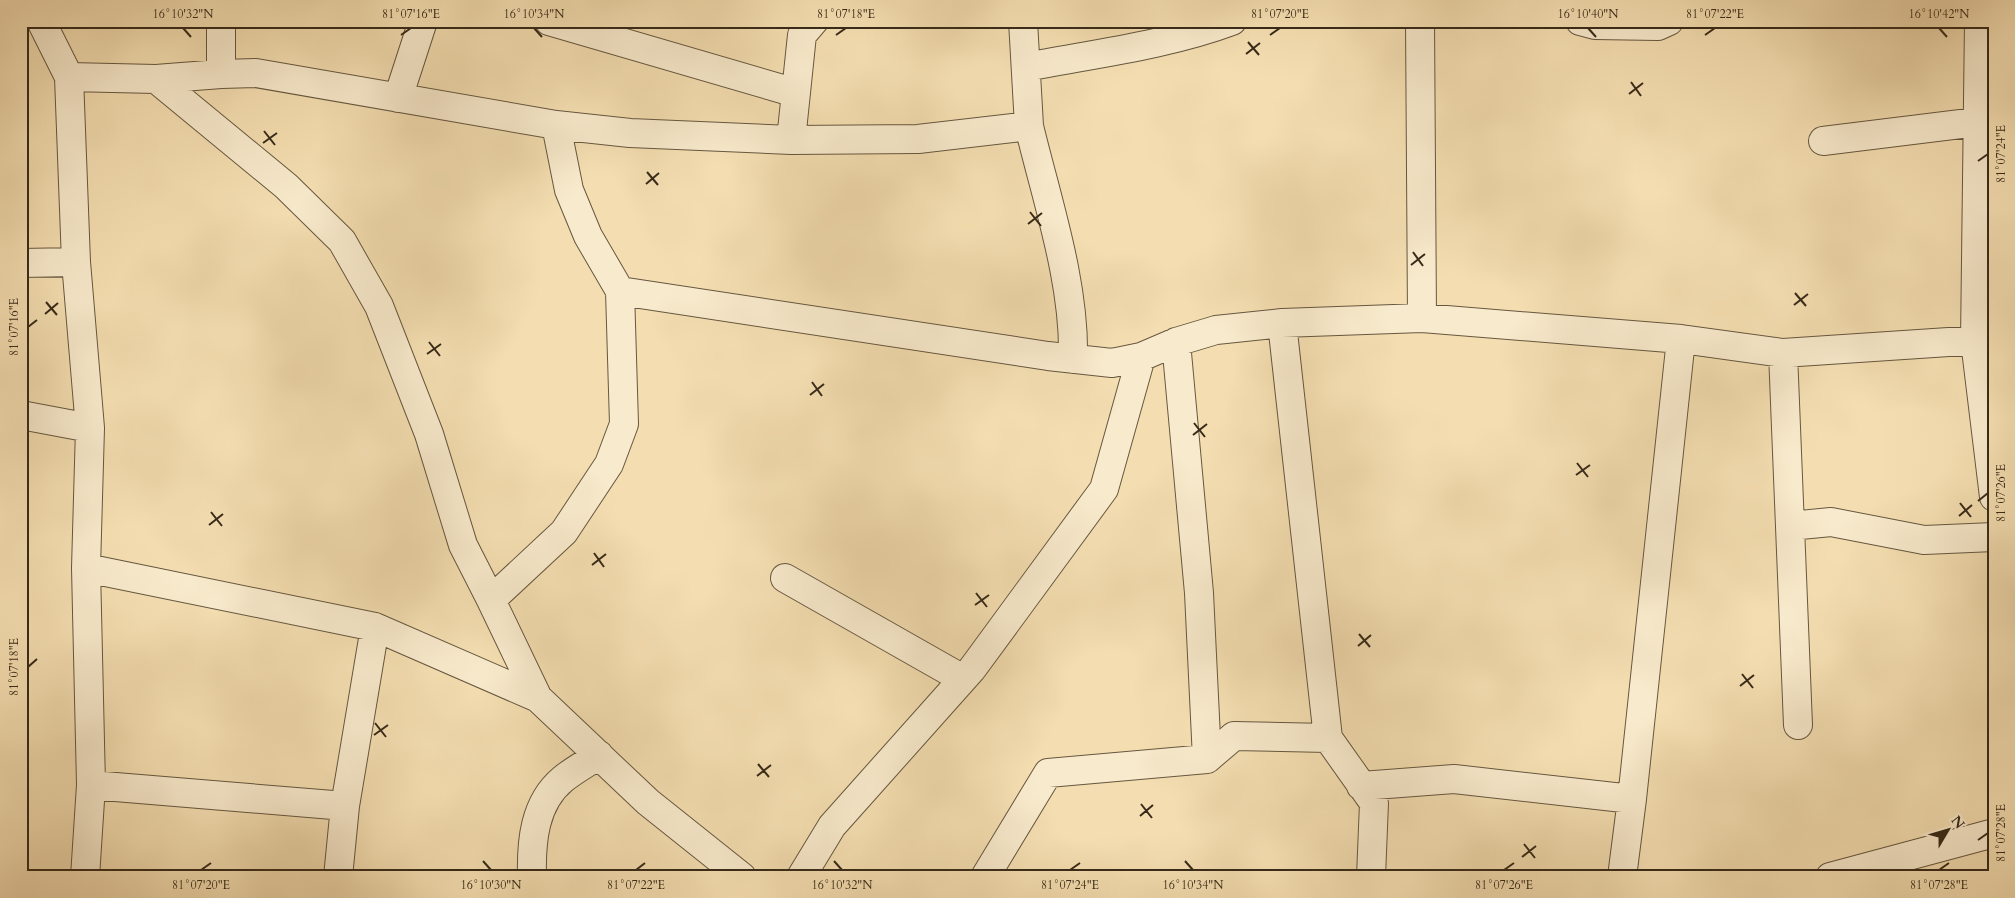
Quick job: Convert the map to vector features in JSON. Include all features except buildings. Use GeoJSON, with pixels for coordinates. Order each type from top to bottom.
{"type":"FeatureCollection","features":[{"type":"Feature","properties":{"kind":"street"},"geometry":{"type":"LineString","coordinates":[[41,21],[69,77],[76,262],[90,428],[86,568],[91,785],[85,877]]}},
{"type":"Feature","properties":{"kind":"street"},"geometry":{"type":"LineString","coordinates":[[221,21],[221,74]]}},
{"type":"Feature","properties":{"kind":"street"},"geometry":{"type":"LineString","coordinates":[[398,98],[423,21]]}},
{"type":"Feature","properties":{"kind":"street"},"geometry":{"type":"LineString","coordinates":[[549,21],[796,93]]}},
{"type":"Feature","properties":{"kind":"street"},"geometry":{"type":"LineString","coordinates":[[791,140],[802,35],[814,21]]}},
{"type":"Feature","properties":{"kind":"street"},"geometry":{"type":"LineString","coordinates":[[1023,21],[1029,126],[1061,256],[1074,332],[1073,359]]}},
{"type":"Feature","properties":{"kind":"street"},"geometry":{"type":"LineString","coordinates":[[1026,67],[1137,47],[1216,27],[1232,21]]}},
{"type":"Feature","properties":{"kind":"street"},"geometry":{"type":"LineString","coordinates":[[1420,21],[1422,318]]}},
{"type":"Feature","properties":{"kind":"street"},"geometry":{"type":"LineString","coordinates":[[1580,21],[1595,25],[1658,26],[1669,21]]}},
{"type":"Feature","properties":{"kind":"street"},"geometry":{"type":"LineString","coordinates":[[1979,21],[1977,122],[1984,340],[1994,497]]}},
{"type":"Feature","properties":{"kind":"street"},"geometry":{"type":"LineString","coordinates":[[69,77],[156,79],[221,74],[256,74],[556,125],[630,133],[791,140],[918,140],[1029,126]]}},
{"type":"Feature","properties":{"kind":"street"},"geometry":{"type":"LineString","coordinates":[[156,79],[286,186],[342,241],[379,306],[429,434],[463,545],[538,698]]}},
{"type":"Feature","properties":{"kind":"street"},"geometry":{"type":"LineString","coordinates":[[1822,141],[1977,122]]}},
{"type":"Feature","properties":{"kind":"street"},"geometry":{"type":"LineString","coordinates":[[491,600],[564,532],[609,464],[624,424],[620,291],[588,236],[569,190],[556,125]]}},
{"type":"Feature","properties":{"kind":"street"},"geometry":{"type":"LineString","coordinates":[[21,263],[76,262]]}},
{"type":"Feature","properties":{"kind":"street"},"geometry":{"type":"LineString","coordinates":[[620,291],[1073,359],[1112,363],[1141,356],[1176,342],[1216,330],[1282,323],[1422,318],[1680,339],[1783,352],[1984,340]]}},
{"type":"Feature","properties":{"kind":"street"},"geometry":{"type":"LineString","coordinates":[[1282,323],[1328,738],[1374,803],[1371,877]]}},
{"type":"Feature","properties":{"kind":"street"},"geometry":{"type":"LineString","coordinates":[[1622,877],[1632,799],[1680,339]]}},
{"type":"Feature","properties":{"kind":"street"},"geometry":{"type":"LineString","coordinates":[[1176,342],[1199,593],[1207,759]]}},
{"type":"Feature","properties":{"kind":"street"},"geometry":{"type":"LineString","coordinates":[[1783,352],[1798,725]]}},
{"type":"Feature","properties":{"kind":"street"},"geometry":{"type":"LineString","coordinates":[[801,877],[832,826],[963,679],[1104,490],[1141,356]]}},
{"type":"Feature","properties":{"kind":"street"},"geometry":{"type":"LineString","coordinates":[[21,415],[90,428]]}},
{"type":"Feature","properties":{"kind":"street"},"geometry":{"type":"LineString","coordinates":[[1790,526],[1831,522],[1924,540],[1994,537]]}},
{"type":"Feature","properties":{"kind":"street"},"geometry":{"type":"LineString","coordinates":[[86,568],[375,627],[538,698],[648,802],[742,877]]}},
{"type":"Feature","properties":{"kind":"street"},"geometry":{"type":"LineString","coordinates":[[785,578],[963,679]]}},
{"type":"Feature","properties":{"kind":"street"},"geometry":{"type":"LineString","coordinates":[[338,877],[345,806],[375,627]]}},
{"type":"Feature","properties":{"kind":"street"},"geometry":{"type":"LineString","coordinates":[[985,877],[1048,772],[1207,759],[1234,736],[1328,738]]}},
{"type":"Feature","properties":{"kind":"street"},"geometry":{"type":"LineString","coordinates":[[532,877],[531,846],[537,821],[548,795],[563,779],[599,755]]}},
{"type":"Feature","properties":{"kind":"street"},"geometry":{"type":"LineString","coordinates":[[1361,786],[1454,779],[1632,799]]}},
{"type":"Feature","properties":{"kind":"street"},"geometry":{"type":"LineString","coordinates":[[91,785],[345,806]]}},
{"type":"Feature","properties":{"kind":"street"},"geometry":{"type":"LineString","coordinates":[[1830,877],[1994,833]]}}]}
